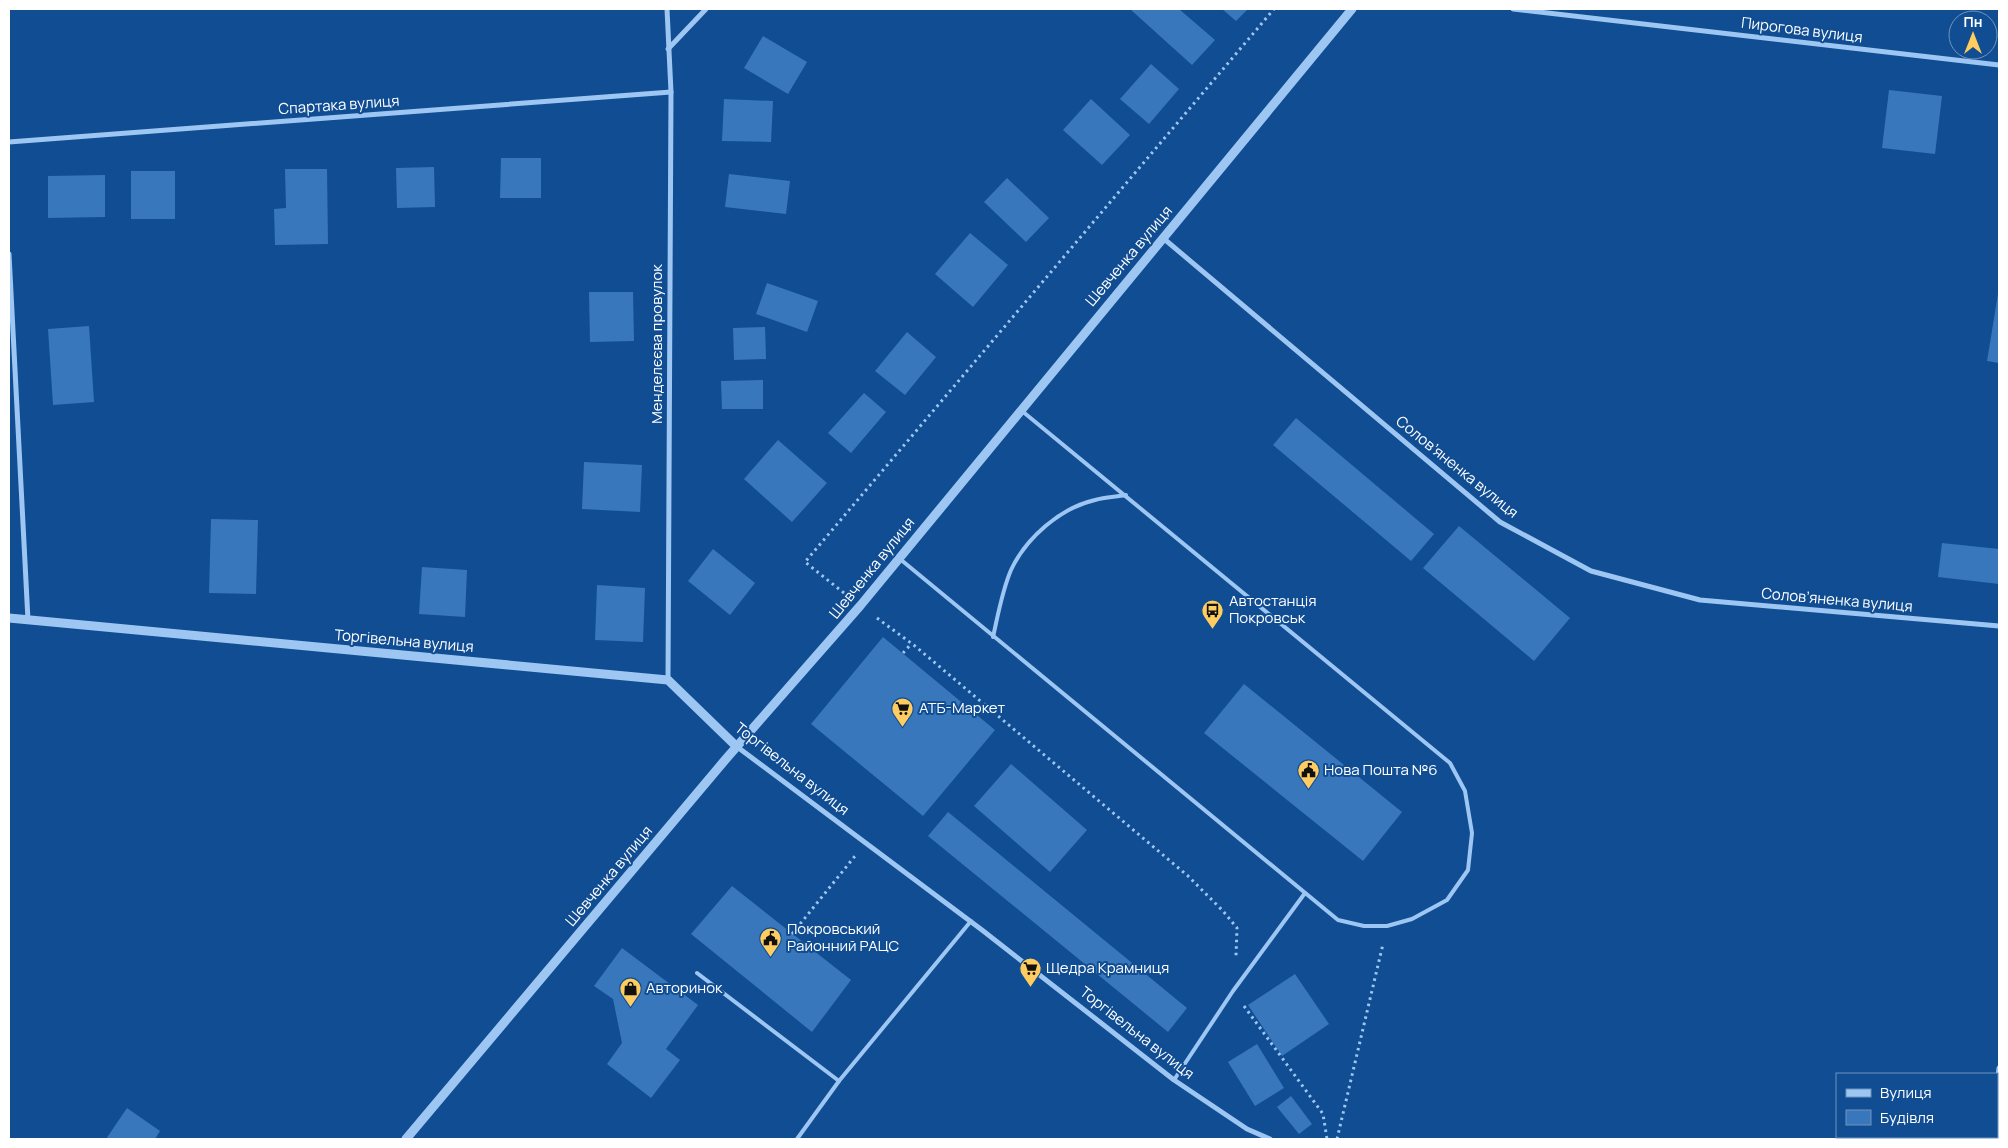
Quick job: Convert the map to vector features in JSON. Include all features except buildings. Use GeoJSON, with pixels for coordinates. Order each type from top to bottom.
{"type":"FeatureCollection","features":[{"type":"Feature","properties":{"kind":"street","name":"Менделєєва провулок"},"geometry":{"type":"LineString","coordinates":[[667,9],[671,92],[668,680]]}},
{"type":"Feature","properties":{"kind":"street"},"geometry":{"type":"LineString","coordinates":[[668,49],[706,9]]}},
{"type":"Feature","properties":{"kind":"street","name":"Шевченка вулиця"},"geometry":{"type":"LineString","coordinates":[[406,1139],[736,746],[860,606],[1352,9]]}},
{"type":"Feature","properties":{"kind":"street","name":"Пирогова вулиця"},"geometry":{"type":"LineString","coordinates":[[1513,9],[1999,65]]}},
{"type":"Feature","properties":{"kind":"street","name":"Спартака вулиця"},"geometry":{"type":"LineString","coordinates":[[9,142],[671,92]]}},
{"type":"Feature","properties":{"kind":"street","name":"Солов’яненка вулиця"},"geometry":{"type":"LineString","coordinates":[[1163,237],[1500,522],[1591,571],[1700,600],[1999,626]]}},
{"type":"Feature","properties":{"kind":"street"},"geometry":{"type":"LineString","coordinates":[[9,254],[28,620]]}},
{"type":"Feature","properties":{"kind":"street","name":"Торгівельна вулиця"},"geometry":{"type":"LineString","coordinates":[[9,618],[668,680],[736,746],[971,922],[1174,1080],[1247,1130],[1270,1139]]}},
{"type":"Feature","properties":{"kind":"lane"},"geometry":{"type":"LineString","coordinates":[[898,558],[1338,920],[1364,926],[1387,926],[1412,919],[1447,900],[1468,870],[1472,833],[1465,791],[1450,763],[1021,409]]}},
{"type":"Feature","properties":{"kind":"lane"},"geometry":{"type":"LineString","coordinates":[[993,637],[1001,600],[1012,569],[1031,541],[1043,528],[1066,510],[1094,500],[1126,496]]}},
{"type":"Feature","properties":{"kind":"lane"},"geometry":{"type":"LineString","coordinates":[[1174,1080],[1233,991],[1305,893]]}},
{"type":"Feature","properties":{"kind":"lane"},"geometry":{"type":"LineString","coordinates":[[797,1139],[839,1081],[971,922]]}},
{"type":"Feature","properties":{"kind":"lane"},"geometry":{"type":"LineString","coordinates":[[697,973],[839,1081]]}},
{"type":"Feature","properties":{"kind":"path"},"geometry":{"type":"LineString","coordinates":[[1274,9],[805,562],[911,644],[1188,876],[1223,911],[1237,928],[1233,991],[1323,1114],[1327,1139]]}},
{"type":"Feature","properties":{"kind":"path"},"geometry":{"type":"LineString","coordinates":[[903,653],[911,644]]}},
{"type":"Feature","properties":{"kind":"path"},"geometry":{"type":"LineString","coordinates":[[792,934],[866,843]]}},
{"type":"Feature","properties":{"kind":"path"},"geometry":{"type":"LineString","coordinates":[[1337,1139],[1387,926]]}},
{"type":"Feature","properties":{"kind":"place","name":"Автостанція Покровськ"},"geometry":{"type":"Point","coordinates":[1213,629]}},
{"type":"Feature","properties":{"kind":"place","name":"АТБ-Маркет"},"geometry":{"type":"Point","coordinates":[903,727]}},
{"type":"Feature","properties":{"kind":"place","name":"Нова Пошта №6"},"geometry":{"type":"Point","coordinates":[1308,789]}},
{"type":"Feature","properties":{"kind":"place","name":"Покровський Районний РАЦС"},"geometry":{"type":"Point","coordinates":[771,957]}},
{"type":"Feature","properties":{"kind":"place","name":"Щедра Крамниця"},"geometry":{"type":"Point","coordinates":[1030,987]}},
{"type":"Feature","properties":{"kind":"place","name":"Авторинок"},"geometry":{"type":"Point","coordinates":[630,1007]}}]}
